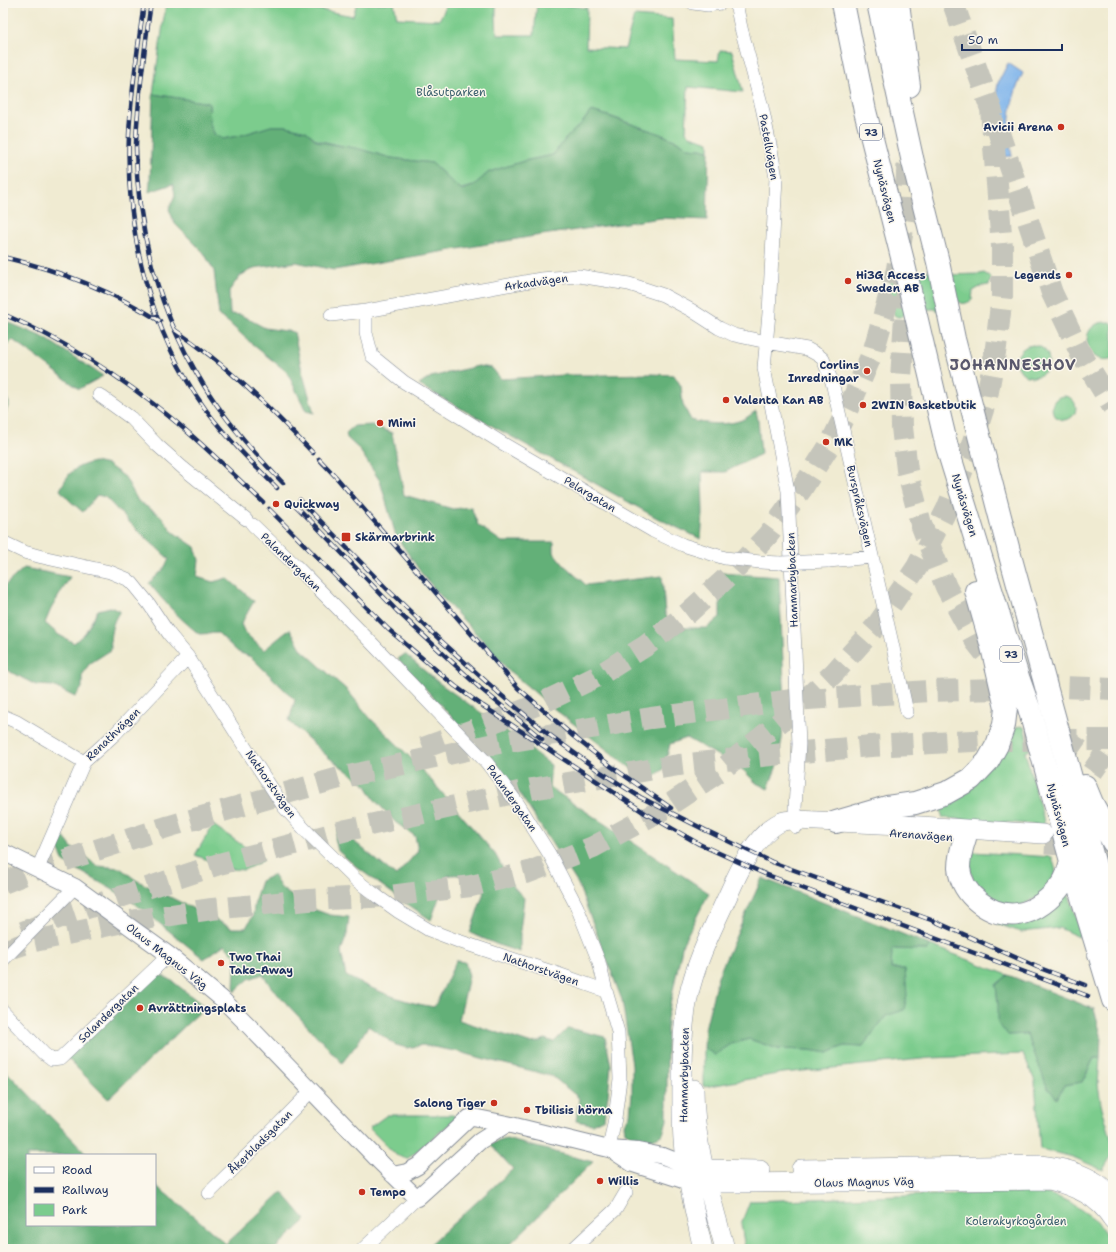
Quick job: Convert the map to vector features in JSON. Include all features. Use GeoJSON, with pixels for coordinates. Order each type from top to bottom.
{"type":"FeatureCollection","features":[{"type":"Feature","properties":{"kind":"highway","name":"Nynäsvägen"},"geometry":{"type":"LineString","coordinates":[[843,3],[865,111],[903,261],[947,447],[1029,708],[1071,861],[1113,1000]]}},
{"type":"Feature","properties":{"kind":"highway","name":"Nynäsvägen"},"geometry":{"type":"LineString","coordinates":[[878,3],[954,339],[1011,559],[1113,931]]}},
{"type":"Feature","properties":{"kind":"highway"},"geometry":{"type":"LineString","coordinates":[[898,3],[919,153],[924,204]]}},
{"type":"Feature","properties":{"kind":"highway"},"geometry":{"type":"LineString","coordinates":[[836,822],[946,794],[971,779],[988,761],[997,745],[1004,725],[1006,708],[996,663],[956,516],[947,447]]}},
{"type":"Feature","properties":{"kind":"highway"},"geometry":{"type":"LineString","coordinates":[[1050,702],[1092,803],[1113,842]]}},
{"type":"Feature","properties":{"kind":"highway"},"geometry":{"type":"LineString","coordinates":[[1092,803],[1113,880]]}},
{"type":"Feature","properties":{"kind":"highway"},"geometry":{"type":"LineString","coordinates":[[964,838],[959,868],[962,879],[967,890],[978,901],[997,912],[1018,914],[1034,909],[1048,899],[1063,883],[1071,861]]}},
{"type":"Feature","properties":{"kind":"main road","name":"Hammarbybacken"},"geometry":{"type":"LineString","coordinates":[[725,1249],[684,1141],[682,1043],[688,997],[698,961],[738,872],[767,831],[782,822],[796,824]]}},
{"type":"Feature","properties":{"kind":"main road","name":"Arenavägen"},"geometry":{"type":"LineString","coordinates":[[836,822],[921,826],[1044,840],[964,838],[823,828],[796,824],[836,822]]}},
{"type":"Feature","properties":{"kind":"main road","name":"Olaus Magnus Väg"},"geometry":{"type":"LineString","coordinates":[[697,1175],[754,1170],[1040,1165],[1063,1168],[1080,1174],[1096,1183],[1113,1198]]}},
{"type":"Feature","properties":{"kind":"main road","name":"Hammarbybacken"},"geometry":{"type":"LineString","coordinates":[[697,1175],[694,1211],[704,1249]]}},
{"type":"Feature","properties":{"kind":"main road","name":"Olaus Magnus Väg"},"geometry":{"type":"LineString","coordinates":[[697,1175],[1050,1180],[1080,1190],[1091,1197],[1109,1214],[1113,1220]]}},
{"type":"Feature","properties":{"kind":"street"},"geometry":{"type":"LineString","coordinates":[[693,3],[708,5],[721,3]]}},
{"type":"Feature","properties":{"kind":"street","name":"Pastellvägen"},"geometry":{"type":"LineString","coordinates":[[736,4],[762,107],[776,178],[767,342]]}},
{"type":"Feature","properties":{"kind":"street","name":"Arkadvägen"},"geometry":{"type":"LineString","coordinates":[[330,315],[366,314],[541,279],[579,276],[629,284],[663,295],[692,310],[719,328],[734,335],[767,342]]}},
{"type":"Feature","properties":{"kind":"street","name":"Pelargatan"},"geometry":{"type":"LineString","coordinates":[[366,314],[366,333],[372,356],[409,386],[585,492],[683,545],[725,558],[760,562],[795,563],[872,557]]}},
{"type":"Feature","properties":{"kind":"street","name":"Burspråksvägen"},"geometry":{"type":"LineString","coordinates":[[767,342],[807,349],[818,355],[823,359],[832,382],[907,712]]}},
{"type":"Feature","properties":{"kind":"street","name":"Hammarbybacken"},"geometry":{"type":"LineString","coordinates":[[767,342],[764,368],[788,490],[799,744],[796,824]]}},
{"type":"Feature","properties":{"kind":"street","name":"Palandergatan"},"geometry":{"type":"LineString","coordinates":[[99,396],[131,418],[157,445],[250,522],[295,565],[452,725],[492,769],[518,804],[550,855],[577,907],[599,962],[618,1032],[620,1079],[609,1149]]}},
{"type":"Feature","properties":{"kind":"street","name":"Nathorstvägen"},"geometry":{"type":"LineString","coordinates":[[3,542],[24,552],[110,572],[127,579],[132,583],[169,634],[188,657],[284,807],[356,880],[399,912],[429,930],[606,991]]}},
{"type":"Feature","properties":{"kind":"street","name":"Renathvägen"},"geometry":{"type":"LineString","coordinates":[[38,868],[84,762],[115,734],[188,657]]}},
{"type":"Feature","properties":{"kind":"street"},"geometry":{"type":"LineString","coordinates":[[3,716],[18,722],[84,762]]}},
{"type":"Feature","properties":{"kind":"street","name":"Olaus Magnus Väg"},"geometry":{"type":"LineString","coordinates":[[3,852],[75,887],[169,955],[222,999],[416,1198]]}},
{"type":"Feature","properties":{"kind":"street"},"geometry":{"type":"LineString","coordinates":[[3,960],[75,887]]}},
{"type":"Feature","properties":{"kind":"street","name":"Solandergatan"},"geometry":{"type":"LineString","coordinates":[[3,1011],[44,1054],[52,1060],[60,1059],[169,955]]}},
{"type":"Feature","properties":{"kind":"street","name":"Åkerbladsgatan"},"geometry":{"type":"LineString","coordinates":[[209,1193],[311,1091]]}},
{"type":"Feature","properties":{"kind":"street","name":"Olaus Magnus Väg"},"geometry":{"type":"LineString","coordinates":[[393,1175],[407,1172],[418,1166],[469,1118],[473,1117],[609,1149],[638,1151],[662,1156],[697,1175]]}},
{"type":"Feature","properties":{"kind":"street"},"geometry":{"type":"LineString","coordinates":[[363,1249],[416,1198],[480,1141],[507,1124]]}},
{"type":"Feature","properties":{"kind":"street"},"geometry":{"type":"LineString","coordinates":[[573,1249],[616,1209],[626,1192]]}},
{"type":"Feature","properties":{"kind":"green space","name":"Blåsutparken"},"geometry":{"type":"Polygon","coordinates":[[[166,3],[292,3],[295,5],[353,16],[357,3],[394,3],[397,18],[439,20],[444,11],[445,3],[496,3],[497,35],[534,35],[537,3],[548,3],[587,8],[586,47],[625,49],[634,16],[672,19],[675,59],[718,61],[720,50],[732,51],[743,92],[688,87],[686,132],[690,136],[709,142],[709,150],[688,148],[679,142],[660,134],[591,111],[553,155],[524,161],[489,172],[473,186],[461,189],[432,163],[391,158],[317,140],[306,131],[286,126],[271,126],[223,139],[215,135],[210,125],[209,103],[153,94],[166,3]]]}},
{"type":"Feature","properties":{"kind":"green space"},"geometry":{"type":"Polygon","coordinates":[[[153,94],[209,103],[210,125],[215,135],[223,139],[271,126],[286,126],[306,131],[317,141],[356,148],[391,158],[432,163],[462,190],[473,186],[489,172],[524,161],[553,155],[591,111],[660,134],[679,142],[688,148],[709,150],[707,220],[661,218],[535,236],[334,270],[296,262],[254,268],[240,276],[229,291],[230,314],[241,315],[265,328],[294,332],[302,371],[314,413],[306,411],[287,372],[219,316],[214,271],[204,253],[175,224],[169,209],[175,195],[173,184],[149,192],[153,94]]]}},
{"type":"Feature","properties":{"kind":"green space"},"geometry":{"type":"Polygon","coordinates":[[[895,269],[900,272],[936,271],[946,275],[984,273],[991,279],[989,285],[982,286],[973,291],[972,300],[968,302],[962,303],[956,300],[940,310],[916,310],[899,317],[895,316],[893,313],[890,296],[890,281],[888,279],[889,273],[895,269]]]}},
{"type":"Feature","properties":{"kind":"green space"},"geometry":{"type":"Polygon","coordinates":[[[3,320],[45,338],[103,376],[79,389],[13,340],[3,348],[3,320]]]}},
{"type":"Feature","properties":{"kind":"green space"},"geometry":{"type":"Polygon","coordinates":[[[1110,322],[1113,324],[1113,358],[1104,360],[1097,358],[1091,353],[1087,339],[1089,332],[1093,327],[1101,323],[1110,322]]]}},
{"type":"Feature","properties":{"kind":"green space"},"geometry":{"type":"Polygon","coordinates":[[[1030,345],[1036,345],[1045,349],[1049,361],[1045,373],[1036,377],[1030,377],[1021,373],[1017,364],[1017,358],[1021,349],[1030,345]]]}},
{"type":"Feature","properties":{"kind":"green space"},"geometry":{"type":"Polygon","coordinates":[[[478,366],[492,368],[501,379],[564,375],[674,375],[681,386],[683,405],[691,420],[703,423],[723,424],[744,419],[756,411],[761,454],[725,472],[702,472],[703,514],[701,539],[657,518],[419,385],[431,377],[478,366]]]}},
{"type":"Feature","properties":{"kind":"green space"},"geometry":{"type":"Polygon","coordinates":[[[3,391],[9,403],[3,420],[3,391]]]}},
{"type":"Feature","properties":{"kind":"green space"},"geometry":{"type":"Polygon","coordinates":[[[1064,396],[1073,399],[1076,408],[1073,417],[1064,420],[1055,417],[1052,408],[1055,399],[1064,396]]]}},
{"type":"Feature","properties":{"kind":"green space"},"geometry":{"type":"Polygon","coordinates":[[[372,425],[392,433],[404,495],[453,509],[471,507],[478,525],[502,542],[554,542],[554,553],[563,564],[586,585],[662,576],[665,613],[672,628],[707,628],[720,617],[722,573],[779,577],[785,704],[782,739],[776,768],[768,789],[756,783],[743,770],[687,738],[670,744],[664,769],[651,779],[637,773],[557,711],[508,670],[422,574],[396,536],[380,481],[359,449],[347,438],[346,433],[354,426],[372,425]]]}},
{"type":"Feature","properties":{"kind":"green space"},"geometry":{"type":"Polygon","coordinates":[[[94,462],[108,465],[125,477],[138,501],[161,516],[173,532],[195,547],[199,560],[197,577],[213,582],[227,578],[254,601],[241,624],[245,633],[264,650],[290,629],[302,650],[348,691],[370,718],[425,773],[495,854],[512,885],[524,898],[520,931],[520,952],[470,933],[484,892],[480,884],[460,875],[447,876],[431,920],[358,868],[338,851],[335,838],[339,829],[396,876],[418,851],[415,836],[395,822],[374,799],[365,784],[328,757],[289,721],[295,700],[251,657],[238,652],[218,633],[199,634],[179,616],[149,583],[163,570],[169,559],[136,529],[105,497],[97,495],[83,512],[60,490],[72,471],[76,468],[94,462]]]}},
{"type":"Feature","properties":{"kind":"green space"},"geometry":{"type":"Polygon","coordinates":[[[24,568],[70,577],[51,609],[45,623],[59,635],[74,643],[85,633],[98,610],[110,607],[120,611],[112,629],[111,650],[89,664],[82,676],[82,688],[75,697],[53,686],[36,685],[3,668],[3,587],[24,568]]]}},
{"type":"Feature","properties":{"kind":"green space"},"geometry":{"type":"Polygon","coordinates":[[[405,654],[439,683],[551,765],[549,787],[709,893],[683,943],[667,1019],[667,1120],[663,1134],[652,1139],[644,1140],[636,1138],[625,1132],[624,1124],[630,1114],[632,1065],[622,1000],[578,884],[516,788],[489,754],[448,713],[398,659],[405,654]]]}},
{"type":"Feature","properties":{"kind":"green space"},"geometry":{"type":"Polygon","coordinates":[[[1016,727],[1024,727],[1030,750],[1025,752],[1045,825],[943,818],[939,805],[1010,737],[1016,727]]]}},
{"type":"Feature","properties":{"kind":"green space"},"geometry":{"type":"Polygon","coordinates":[[[213,825],[264,860],[244,870],[231,869],[195,855],[213,825]]]}},
{"type":"Feature","properties":{"kind":"green space"},"geometry":{"type":"Polygon","coordinates":[[[63,836],[73,849],[98,866],[120,868],[136,880],[232,928],[246,928],[253,915],[255,899],[261,881],[273,875],[281,888],[307,907],[330,915],[349,917],[347,935],[341,951],[346,976],[399,999],[434,1007],[456,961],[465,962],[469,976],[459,1020],[529,1043],[538,1042],[545,1039],[554,1042],[568,1028],[605,1037],[611,1065],[604,1118],[592,1124],[576,1121],[579,1098],[552,1076],[460,1052],[422,1045],[407,1048],[396,1045],[368,1026],[357,1044],[342,1063],[271,987],[263,974],[249,979],[234,992],[235,956],[224,945],[204,959],[129,899],[64,862],[59,851],[63,836]]]}},
{"type":"Feature","properties":{"kind":"green space"},"geometry":{"type":"Polygon","coordinates":[[[973,852],[1052,857],[1056,871],[1055,880],[1048,890],[1036,898],[1017,907],[982,896],[970,869],[973,852]]]}},
{"type":"Feature","properties":{"kind":"green space"},"geometry":{"type":"Polygon","coordinates":[[[762,878],[930,945],[928,950],[892,949],[891,969],[905,969],[907,995],[904,1010],[886,1016],[862,1047],[844,1046],[828,1053],[809,1050],[778,1049],[749,1039],[731,1044],[715,1055],[704,1048],[705,1029],[718,976],[762,878]]]}},
{"type":"Feature","properties":{"kind":"green space"},"geometry":{"type":"Polygon","coordinates":[[[1065,892],[1070,898],[1080,931],[1079,937],[1059,928],[1021,932],[997,924],[997,919],[1065,892]]]}},
{"type":"Feature","properties":{"kind":"green space"},"geometry":{"type":"Polygon","coordinates":[[[930,945],[1008,975],[996,985],[998,1004],[1008,1035],[1027,1034],[1033,1050],[1057,1098],[1064,1085],[1082,1082],[1094,1058],[1100,1058],[1098,1084],[1101,1104],[1113,1145],[1113,1153],[1103,1170],[1073,1157],[1040,1149],[1035,1081],[1023,1054],[931,1058],[783,1073],[704,1087],[704,1048],[715,1055],[731,1044],[749,1039],[778,1049],[809,1050],[828,1053],[844,1046],[862,1047],[886,1016],[905,969],[891,969],[892,949],[928,950],[930,945]]]}},
{"type":"Feature","properties":{"kind":"green space"},"geometry":{"type":"Polygon","coordinates":[[[1008,975],[1094,1009],[1101,1035],[1100,1058],[1094,1058],[1082,1082],[1064,1085],[1057,1099],[1047,1087],[1027,1034],[1008,1035],[998,1024],[996,985],[1008,975]]]}},
{"type":"Feature","properties":{"kind":"green space"},"geometry":{"type":"Polygon","coordinates":[[[151,976],[163,976],[171,980],[205,1007],[108,1099],[65,1056],[151,976]]]}},
{"type":"Feature","properties":{"kind":"green space"},"geometry":{"type":"Polygon","coordinates":[[[3,1068],[87,1154],[26,1154],[26,1226],[156,1226],[156,1186],[226,1244],[282,1192],[306,1220],[275,1249],[3,1249],[3,1068]]]}},
{"type":"Feature","properties":{"kind":"green space"},"geometry":{"type":"Polygon","coordinates":[[[387,1115],[453,1115],[457,1118],[407,1159],[396,1155],[369,1128],[387,1115]]]}},
{"type":"Feature","properties":{"kind":"green space"},"geometry":{"type":"Polygon","coordinates":[[[506,1139],[593,1162],[505,1249],[425,1249],[513,1169],[490,1144],[506,1139]]]}},
{"type":"Feature","properties":{"kind":"green space","name":"Kolerakyrkogården"},"geometry":{"type":"Polygon","coordinates":[[[1026,1192],[1049,1194],[1070,1202],[1097,1221],[1113,1245],[1113,1249],[745,1249],[741,1224],[750,1201],[1026,1192]]]}},
{"type":"Feature","properties":{"kind":"water"},"geometry":{"type":"Polygon","coordinates":[[[1008,63],[1023,73],[1015,93],[1010,114],[1009,135],[1012,156],[998,157],[992,124],[998,83],[1008,63]]]}},
{"type":"Feature","properties":{"kind":"tunnel"},"geometry":{"type":"LineString","coordinates":[[953,3],[991,109],[1052,293],[1081,354],[1113,407]]}},
{"type":"Feature","properties":{"kind":"tunnel"},"geometry":{"type":"LineString","coordinates":[[3,951],[30,942],[123,922],[212,909],[309,900],[389,896],[471,886],[529,872],[593,847],[660,811],[720,771],[790,714],[834,673],[878,624],[917,567],[947,509],[969,454],[987,397],[996,347],[1002,296],[1002,246],[991,109]]}},
{"type":"Feature","properties":{"kind":"tunnel"},"geometry":{"type":"LineString","coordinates":[[423,748],[544,702],[598,676],[647,645],[688,613],[733,572],[768,535],[801,490],[831,443],[854,396],[874,349],[897,269],[905,214],[908,154]]}},
{"type":"Feature","properties":{"kind":"tunnel"},"geometry":{"type":"LineString","coordinates":[[907,286],[901,378],[902,427],[907,470],[921,524],[946,587],[976,642],[999,671]]}},
{"type":"Feature","properties":{"kind":"tunnel"},"geometry":{"type":"LineString","coordinates":[[3,883],[35,870],[170,826],[339,778],[494,744],[651,718],[792,700],[930,691],[1063,687],[1113,689]]}},
{"type":"Feature","properties":{"kind":"tunnel"},"geometry":{"type":"LineString","coordinates":[[1063,737],[1113,773]]}},
{"type":"Feature","properties":{"kind":"tunnel"},"geometry":{"type":"LineString","coordinates":[[23,932],[66,915],[219,864],[347,830],[532,789],[679,765],[871,746],[994,740],[1113,740]]}},
{"type":"Feature","properties":{"kind":"tunnel"},"geometry":{"type":"LineString","coordinates":[[1045,845],[1113,849]]}},
{"type":"Feature","properties":{"kind":"railway"},"geometry":{"type":"LineString","coordinates":[[144,3],[131,102],[129,171],[131,208],[145,279],[156,314],[170,348],[186,380],[206,410],[222,430],[277,488]]}},
{"type":"Feature","properties":{"kind":"railway"},"geometry":{"type":"LineString","coordinates":[[151,3],[141,81],[136,148],[137,179],[141,210],[153,270],[174,329],[203,384],[240,435],[283,483]]}},
{"type":"Feature","properties":{"kind":"railway"},"geometry":{"type":"LineString","coordinates":[[3,257],[44,268],[104,291],[160,321]]}},
{"type":"Feature","properties":{"kind":"railway"},"geometry":{"type":"LineString","coordinates":[[3,314],[71,348],[135,390],[209,451],[263,502]]}},
{"type":"Feature","properties":{"kind":"railway"},"geometry":{"type":"LineString","coordinates":[[175,330],[230,372],[281,420],[313,453]]}},
{"type":"Feature","properties":{"kind":"railway"},"geometry":{"type":"LineString","coordinates":[[319,459],[518,688],[573,736],[612,767],[671,808]]}},
{"type":"Feature","properties":{"kind":"railway"},"geometry":{"type":"LineString","coordinates":[[300,500],[388,590],[501,695],[547,733],[599,771],[640,797],[772,862],[934,921],[1037,967],[1085,985]]}},
{"type":"Feature","properties":{"kind":"railway"},"geometry":{"type":"LineString","coordinates":[[295,505],[397,611],[480,688],[542,739]]}},
{"type":"Feature","properties":{"kind":"railway"},"geometry":{"type":"LineString","coordinates":[[269,509],[388,629],[455,686],[645,813],[699,844],[765,874],[1088,996]]}},
{"type":"Feature","properties":{"kind":"place","name":"Avicii Arena"},"geometry":{"type":"Point","coordinates":[1061,127]}},
{"type":"Feature","properties":{"kind":"place","name":"Legends"},"geometry":{"type":"Point","coordinates":[1069,275]}},
{"type":"Feature","properties":{"kind":"place","name":"Hi3G Access Sweden AB"},"geometry":{"type":"Point","coordinates":[848,281]}},
{"type":"Feature","properties":{"kind":"place","name":"Corlins Inredningar"},"geometry":{"type":"Point","coordinates":[867,371]}},
{"type":"Feature","properties":{"kind":"place","name":"Valenta Kan AB"},"geometry":{"type":"Point","coordinates":[726,400]}},
{"type":"Feature","properties":{"kind":"place","name":"2WIN Basketbutik"},"geometry":{"type":"Point","coordinates":[863,405]}},
{"type":"Feature","properties":{"kind":"place","name":"Mimi"},"geometry":{"type":"Point","coordinates":[380,423]}},
{"type":"Feature","properties":{"kind":"place","name":"MK"},"geometry":{"type":"Point","coordinates":[826,442]}},
{"type":"Feature","properties":{"kind":"place","name":"Quickway"},"geometry":{"type":"Point","coordinates":[276,504]}},
{"type":"Feature","properties":{"kind":"place","name":"Skärmarbrink"},"geometry":{"type":"Point","coordinates":[346,537]}},
{"type":"Feature","properties":{"kind":"place","name":"Two Thai Take-Away"},"geometry":{"type":"Point","coordinates":[221,963]}},
{"type":"Feature","properties":{"kind":"place","name":"Avrättningsplats"},"geometry":{"type":"Point","coordinates":[140,1008]}},
{"type":"Feature","properties":{"kind":"place","name":"Salong Tiger"},"geometry":{"type":"Point","coordinates":[494,1103]}},
{"type":"Feature","properties":{"kind":"place","name":"Tbilisis hörna"},"geometry":{"type":"Point","coordinates":[527,1110]}},
{"type":"Feature","properties":{"kind":"place","name":"Willis"},"geometry":{"type":"Point","coordinates":[600,1181]}},
{"type":"Feature","properties":{"kind":"place","name":"Tempo"},"geometry":{"type":"Point","coordinates":[362,1192]}},
{"type":"Feature","properties":{"kind":"district","name":"JOHANNESHOV"},"geometry":{"type":"Point","coordinates":[1013,365]}}]}
